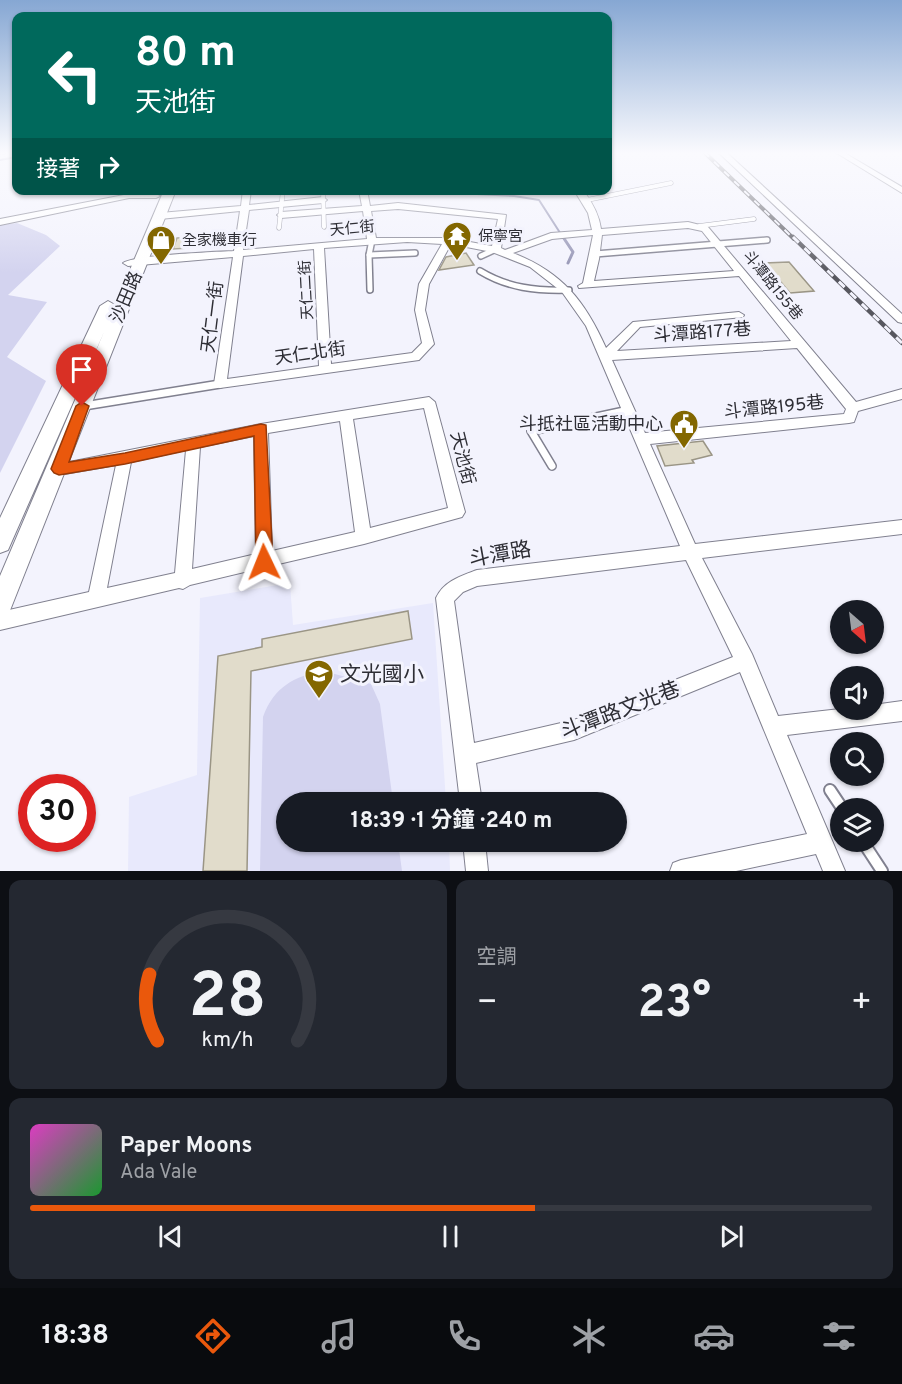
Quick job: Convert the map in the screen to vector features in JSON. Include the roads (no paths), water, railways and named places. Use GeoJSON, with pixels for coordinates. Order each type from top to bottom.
{"type":"FeatureCollection","features":[{"type":"Feature","properties":{"kind":"street"},"geometry":{"type":"LineString","coordinates":[[766,193],[902,320]]}},
{"type":"Feature","properties":{"kind":"street"},"geometry":{"type":"LineString","coordinates":[[0,222],[137,195]]}},
{"type":"Feature","properties":{"kind":"street","name":"沙田路"},"geometry":{"type":"LineString","coordinates":[[0,604],[59,469],[160,195]]}},
{"type":"Feature","properties":{"kind":"street","name":"沙田路"},"geometry":{"type":"LineString","coordinates":[[0,543],[134,262],[160,216],[161,195]]}},
{"type":"Feature","properties":{"kind":"street","name":"天仁一街"},"geometry":{"type":"LineString","coordinates":[[220,384],[246,195]]}},
{"type":"Feature","properties":{"kind":"street"},"geometry":{"type":"LineString","coordinates":[[160,216],[282,204],[323,195]]}},
{"type":"Feature","properties":{"kind":"street"},"geometry":{"type":"LineString","coordinates":[[364,195],[372,240]]}},
{"type":"Feature","properties":{"kind":"street"},"geometry":{"type":"LineString","coordinates":[[582,195],[587,200],[599,233],[588,285]]}},
{"type":"Feature","properties":{"kind":"street"},"geometry":{"type":"LineString","coordinates":[[281,215],[398,206],[503,217],[501,251],[551,236],[699,226]]}},
{"type":"Feature","properties":{"kind":"street","name":"斗潭路155巷"},"geometry":{"type":"LineString","coordinates":[[699,226],[710,232],[853,408]]}},
{"type":"Feature","properties":{"kind":"street","name":"天仁街"},"geometry":{"type":"LineString","coordinates":[[134,262],[372,240],[448,241],[501,251],[539,270],[569,290]]}},
{"type":"Feature","properties":{"kind":"street","name":"天仁北街"},"geometry":{"type":"LineString","coordinates":[[220,384],[415,357],[428,344],[420,310],[424,284],[448,241]]}},
{"type":"Feature","properties":{"kind":"street","name":"天仁二街"},"geometry":{"type":"LineString","coordinates":[[319,246],[325,368]]}},
{"type":"Feature","properties":{"kind":"street"},"geometry":{"type":"LineString","coordinates":[[743,273],[588,285],[569,290],[581,305],[643,439],[690,551],[746,661],[834,871]]}},
{"type":"Feature","properties":{"kind":"street"},"geometry":{"type":"LineString","coordinates":[[605,356],[637,324],[739,315]]}},
{"type":"Feature","properties":{"kind":"street","name":"斗潭路177巷"},"geometry":{"type":"LineString","coordinates":[[605,356],[802,344]]}},
{"type":"Feature","properties":{"kind":"street","name":"斗潭路195巷"},"geometry":{"type":"LineString","coordinates":[[643,439],[849,418],[853,408],[902,394]]}},
{"type":"Feature","properties":{"kind":"street","name":"天池街"},"geometry":{"type":"LineString","coordinates":[[0,621],[264,562],[457,512],[429,402],[261,429],[125,458],[59,469]]}},
{"type":"Feature","properties":{"kind":"street"},"geometry":{"type":"LineString","coordinates":[[346,416],[364,537]]}},
{"type":"Feature","properties":{"kind":"street"},"geometry":{"type":"LineString","coordinates":[[261,429],[264,562]]}},
{"type":"Feature","properties":{"kind":"street"},"geometry":{"type":"LineString","coordinates":[[183,581],[194,442]]}},
{"type":"Feature","properties":{"kind":"street"},"geometry":{"type":"LineString","coordinates":[[96,600],[125,458]]}},
{"type":"Feature","properties":{"kind":"street"},"geometry":{"type":"LineString","coordinates":[[690,551],[902,527]]}},
{"type":"Feature","properties":{"kind":"street","name":"斗潭路"},"geometry":{"type":"LineString","coordinates":[[467,755],[445,598],[457,586],[477,578],[690,551]]}},
{"type":"Feature","properties":{"kind":"street","name":"斗潭路文光巷"},"geometry":{"type":"LineString","coordinates":[[467,755],[574,730],[746,661]]}},
{"type":"Feature","properties":{"kind":"street"},"geometry":{"type":"LineString","coordinates":[[773,727],[902,711]]}},
{"type":"Feature","properties":{"kind":"street"},"geometry":{"type":"LineString","coordinates":[[467,755],[470,792]]}},
{"type":"Feature","properties":{"kind":"street"},"geometry":{"type":"LineString","coordinates":[[681,871],[822,842]]}},
{"type":"Feature","properties":{"kind":"street"},"geometry":{"type":"LineString","coordinates":[[475,852],[477,871]]}},
{"type":"Feature","properties":{"kind":"lane"},"geometry":{"type":"LineString","coordinates":[[279,228],[283,195]]}},
{"type":"Feature","properties":{"kind":"lane"},"geometry":{"type":"LineString","coordinates":[[323,195],[324,227]]}},
{"type":"Feature","properties":{"kind":"lane"},"geometry":{"type":"LineString","coordinates":[[587,200],[612,195]]}},
{"type":"Feature","properties":{"kind":"lane"},"geometry":{"type":"LineString","coordinates":[[699,226],[754,219]]}},
{"type":"Feature","properties":{"kind":"lane"},"geometry":{"type":"LineString","coordinates":[[370,290],[369,255],[372,240]]}},
{"type":"Feature","properties":{"kind":"lane","name":"斗潭路155巷"},"geometry":{"type":"LineString","coordinates":[[595,254],[767,240]]}},
{"type":"Feature","properties":{"kind":"lane"},"geometry":{"type":"LineString","coordinates":[[481,256],[501,251]]}},
{"type":"Feature","properties":{"kind":"lane"},"geometry":{"type":"LineString","coordinates":[[369,255],[415,253]]}},
{"type":"Feature","properties":{"kind":"lane"},"geometry":{"type":"LineString","coordinates":[[480,271],[496,283],[533,292],[569,290]]}},
{"type":"Feature","properties":{"kind":"lane","name":"天仁北街"},"geometry":{"type":"LineString","coordinates":[[82,406],[220,384]]}},
{"type":"Feature","properties":{"kind":"lane"},"geometry":{"type":"LineString","coordinates":[[552,466],[531,431],[629,410]]}},
{"type":"Feature","properties":{"kind":"lane"},"geometry":{"type":"LineString","coordinates":[[830,790],[835,798]]}},
{"type":"Feature","properties":{"kind":"lane"},"geometry":{"type":"LineString","coordinates":[[870,852],[882,871]]}},
{"type":"Feature","properties":{"kind":"waterway"},"geometry":{"type":"LineString","coordinates":[[495,195],[539,200],[564,239]]}},
{"type":"Feature","properties":{"kind":"waterway"},"geometry":{"type":"LineString","coordinates":[[563,237],[573,252],[568,263]]}},
{"type":"Feature","properties":{"kind":"railway"},"geometry":{"type":"LineString","coordinates":[[746,193],[794,239]]}},
{"type":"Feature","properties":{"kind":"railway"},"geometry":{"type":"LineString","coordinates":[[793,237],[902,343]]}},
{"type":"Feature","properties":{"kind":"place","name":"保寧宮"},"geometry":{"type":"Point","coordinates":[457,262]}},
{"type":"Feature","properties":{"kind":"place","name":"全家機車行"},"geometry":{"type":"Point","coordinates":[161,266]}},
{"type":"Feature","properties":{"kind":"place","name":"斗抵社區活動中心"},"geometry":{"type":"Point","coordinates":[684,450]}},
{"type":"Feature","properties":{"kind":"place","name":"文光國小"},"geometry":{"type":"Point","coordinates":[319,700]}}]}
